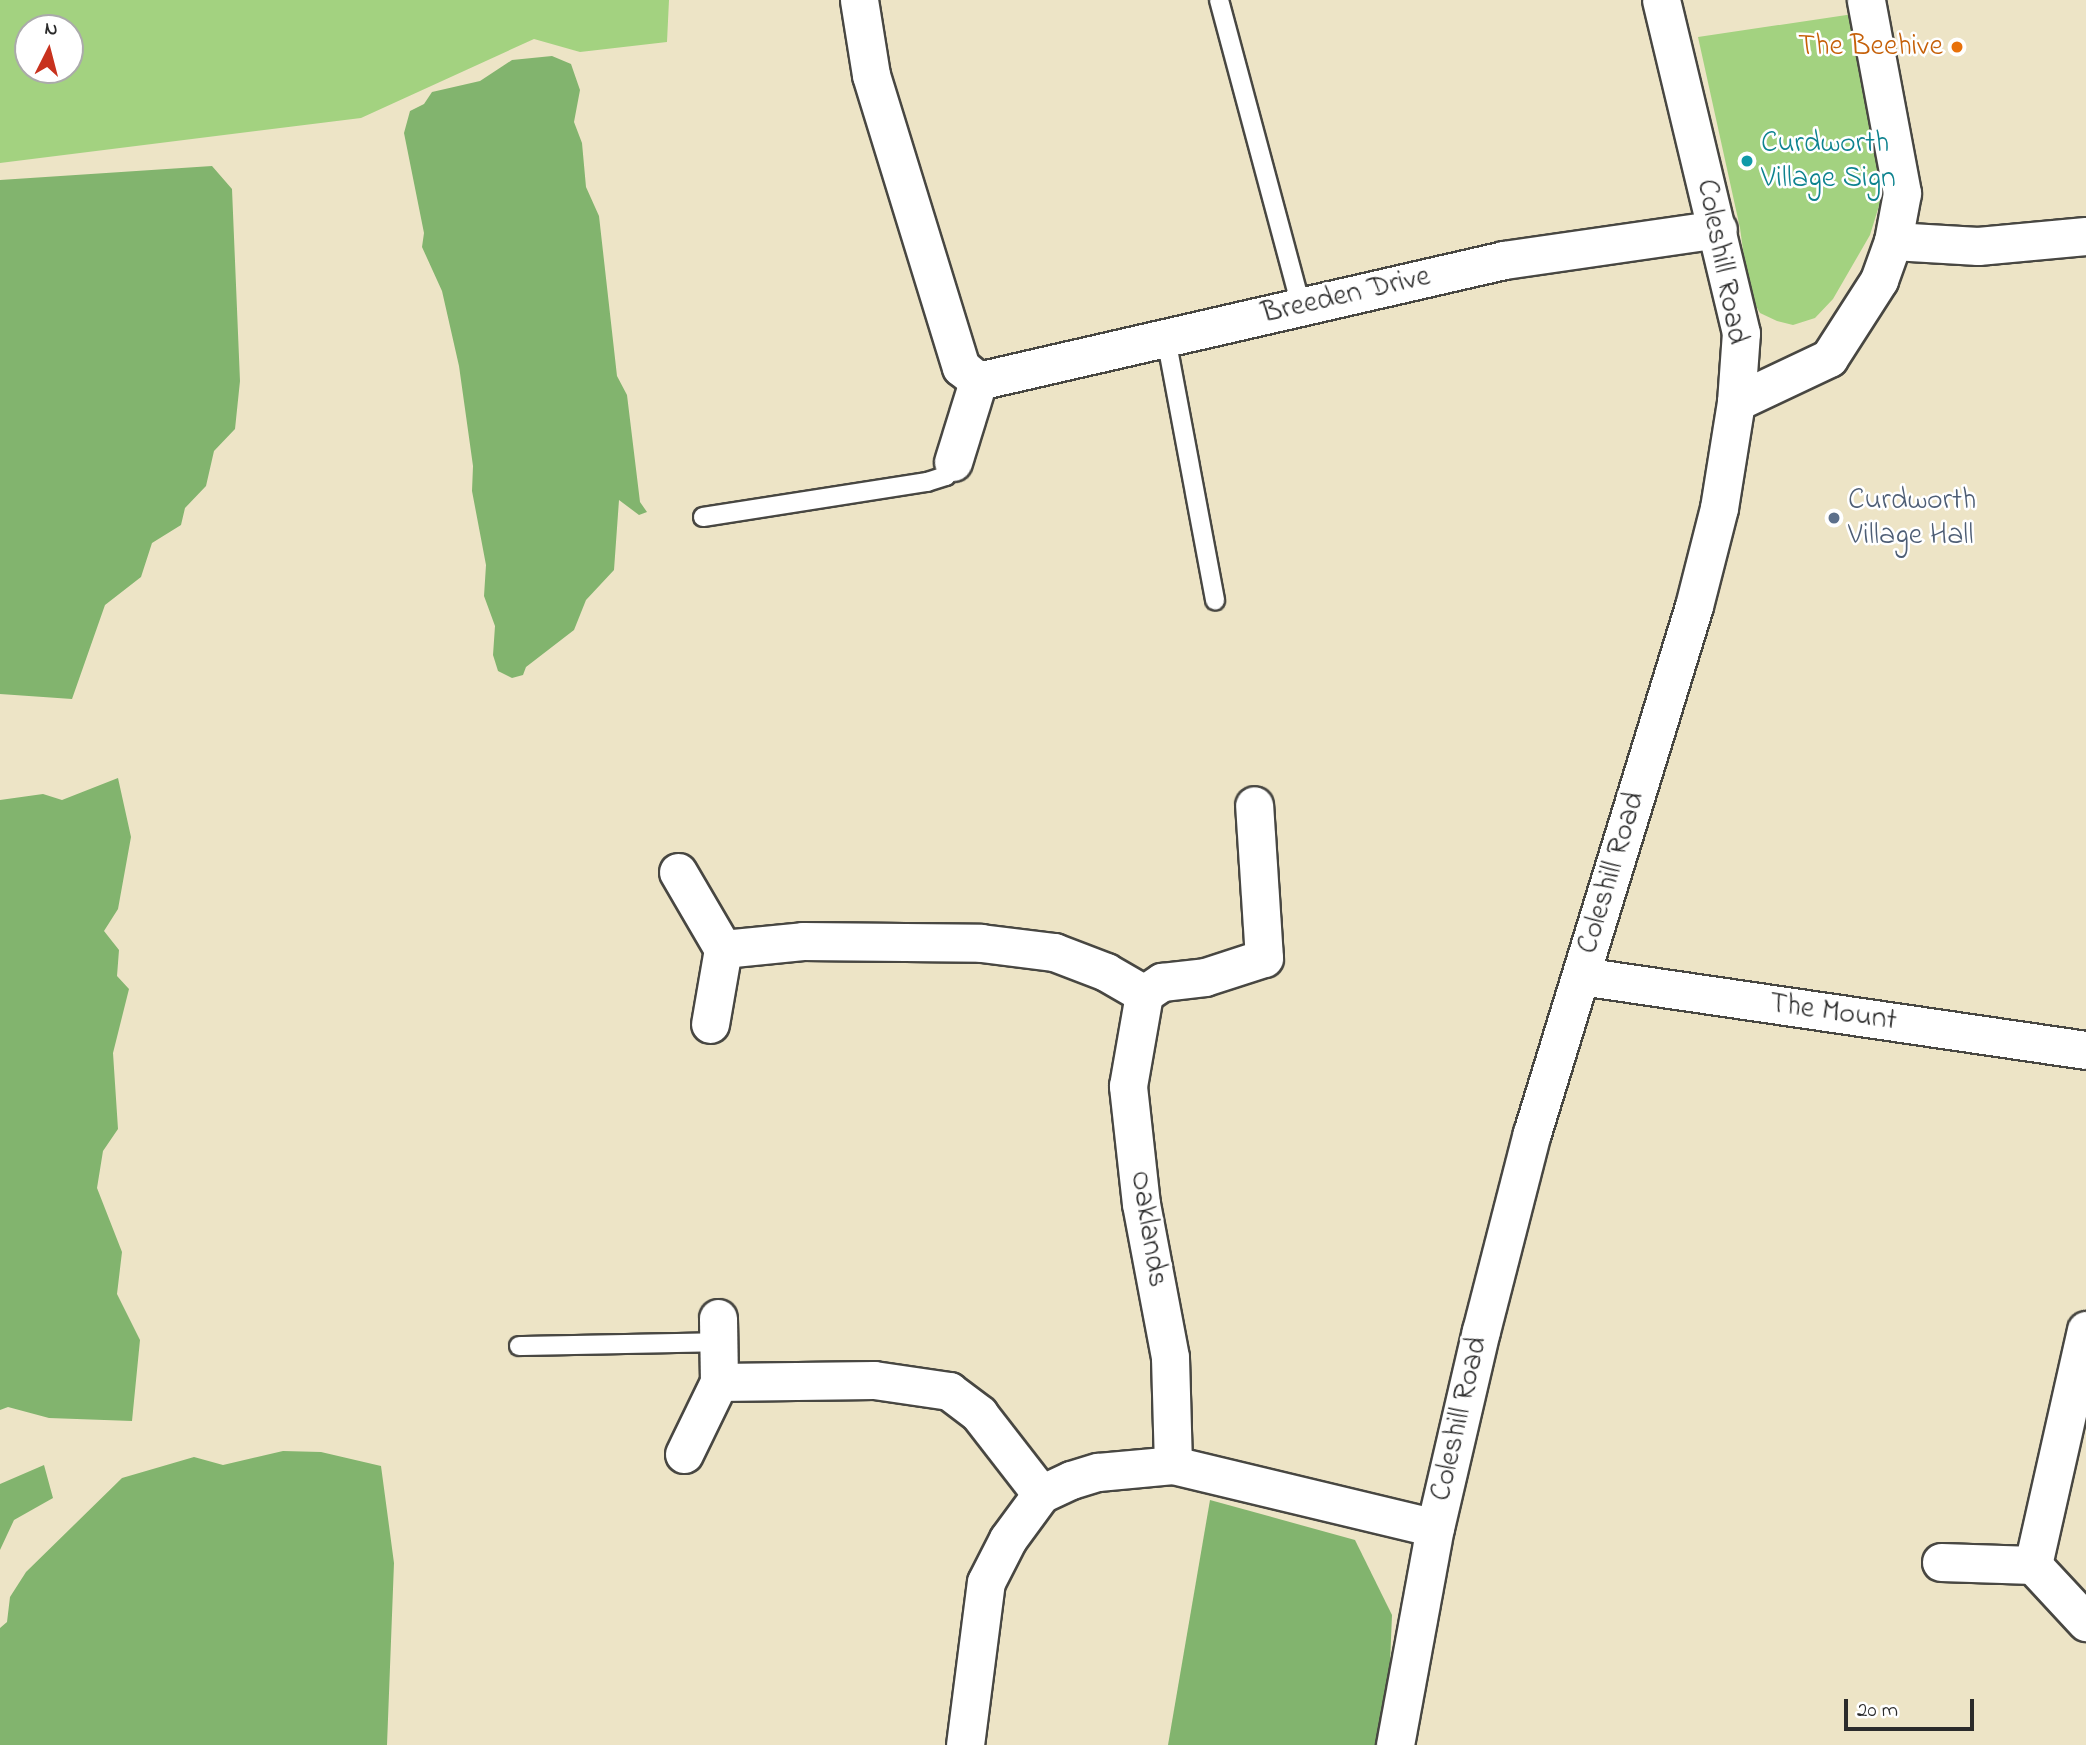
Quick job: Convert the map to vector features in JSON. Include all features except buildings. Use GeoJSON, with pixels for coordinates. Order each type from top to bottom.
{"type":"FeatureCollection","features":[{"type":"Feature","properties":{"kind":"street"},"geometry":{"type":"LineString","coordinates":[[859,0],[871,75],[961,367],[978,381],[953,461]]}},
{"type":"Feature","properties":{"kind":"street","name":"Coleshill Road"},"geometry":{"type":"LineString","coordinates":[[1395,1745],[1435,1528],[1531,1133],[1694,606],[1719,508],[1736,402],[1741,333],[1661,0]]}},
{"type":"Feature","properties":{"kind":"street"},"geometry":{"type":"LineString","coordinates":[[1736,402],[1829,358],[1879,280],[1893,242],[1902,193],[1866,0]]}},
{"type":"Feature","properties":{"kind":"street","name":"Breeden Drive"},"geometry":{"type":"LineString","coordinates":[[978,381],[1504,260],[1718,229]]}},
{"type":"Feature","properties":{"kind":"street"},"geometry":{"type":"LineString","coordinates":[[1893,242],[1978,246],[2086,236]]}},
{"type":"Feature","properties":{"kind":"street"},"geometry":{"type":"LineString","coordinates":[[723,949],[803,941],[981,943],[1054,952],[1106,972],[1144,994],[1162,982],[1205,977],[1264,958],[1254,805]]}},
{"type":"Feature","properties":{"kind":"street"},"geometry":{"type":"LineString","coordinates":[[678,872],[723,949],[710,1024]]}},
{"type":"Feature","properties":{"kind":"street","name":"The Mount"},"geometry":{"type":"LineString","coordinates":[[1581,976],[2086,1051]]}},
{"type":"Feature","properties":{"kind":"street","name":"Oaklands"},"geometry":{"type":"LineString","coordinates":[[1144,994],[1128,1086],[1141,1204],[1170,1357],[1173,1465]]}},
{"type":"Feature","properties":{"kind":"street"},"geometry":{"type":"LineString","coordinates":[[684,1454],[719,1382],[718,1330]]}},
{"type":"Feature","properties":{"kind":"street"},"geometry":{"type":"LineString","coordinates":[[2033,1565],[2086,1331]]}},
{"type":"Feature","properties":{"kind":"street"},"geometry":{"type":"LineString","coordinates":[[719,1382],[874,1380],[949,1391],[979,1414],[1041,1494]]}},
{"type":"Feature","properties":{"kind":"street"},"geometry":{"type":"LineString","coordinates":[[965,1745],[986,1582],[1008,1539],[1041,1494],[1098,1472],[1173,1465],[1435,1528]]}},
{"type":"Feature","properties":{"kind":"street"},"geometry":{"type":"LineString","coordinates":[[1941,1562],[2033,1565],[2086,1622]]}},
{"type":"Feature","properties":{"kind":"lane"},"geometry":{"type":"LineString","coordinates":[[1219,0],[1301,306]]}},
{"type":"Feature","properties":{"kind":"lane"},"geometry":{"type":"LineString","coordinates":[[1166,338],[1214,600]]}},
{"type":"Feature","properties":{"kind":"lane"},"geometry":{"type":"LineString","coordinates":[[703,517],[927,482],[946,476],[953,461]]}},
{"type":"Feature","properties":{"kind":"lane"},"geometry":{"type":"LineString","coordinates":[[519,1346],[718,1330]]}},
{"type":"Feature","properties":{"kind":"green space"},"geometry":{"type":"Polygon","coordinates":[[[0,0],[669,0],[667,42],[580,52],[534,39],[361,118],[0,163],[0,0]]]}},
{"type":"Feature","properties":{"kind":"green space"},"geometry":{"type":"Polygon","coordinates":[[[1860,13],[1886,183],[1870,235],[1833,299],[1815,318],[1793,325],[1760,313],[1749,294],[1740,228],[1698,37],[1860,13]]]}},
{"type":"Feature","properties":{"kind":"green space"},"geometry":{"type":"Polygon","coordinates":[[[552,56],[571,64],[580,90],[574,122],[582,143],[586,187],[599,216],[617,376],[627,395],[640,502],[647,512],[639,515],[619,500],[614,570],[586,600],[574,630],[526,667],[523,675],[512,678],[498,671],[493,655],[495,626],[484,596],[486,565],[472,491],[473,466],[459,366],[442,291],[422,247],[424,233],[404,133],[410,111],[424,104],[432,92],[480,81],[512,60],[552,56]]]}},
{"type":"Feature","properties":{"kind":"green space"},"geometry":{"type":"Polygon","coordinates":[[[212,166],[232,189],[240,381],[235,429],[214,451],[206,486],[185,508],[181,525],[152,543],[141,577],[105,605],[72,699],[0,694],[0,180],[212,166]]]}},
{"type":"Feature","properties":{"kind":"green space"},"geometry":{"type":"Polygon","coordinates":[[[118,778],[131,837],[118,909],[104,931],[119,950],[117,976],[129,989],[113,1053],[118,1129],[103,1151],[97,1188],[122,1252],[117,1294],[140,1340],[132,1421],[49,1418],[8,1407],[0,1410],[0,800],[43,794],[62,800],[118,778]]]}},
{"type":"Feature","properties":{"kind":"green space"},"geometry":{"type":"Polygon","coordinates":[[[283,1451],[321,1452],[381,1466],[394,1563],[387,1745],[0,1745],[0,1628],[7,1622],[10,1597],[26,1572],[122,1478],[194,1457],[223,1465],[283,1451]]]}},
{"type":"Feature","properties":{"kind":"green space"},"geometry":{"type":"Polygon","coordinates":[[[44,1465],[53,1498],[14,1520],[0,1550],[0,1484],[44,1465]]]}},
{"type":"Feature","properties":{"kind":"green space"},"geometry":{"type":"Polygon","coordinates":[[[1210,1500],[1355,1540],[1392,1615],[1389,1687],[1376,1745],[1168,1745],[1210,1500]]]}},
{"type":"Feature","properties":{"kind":"place","name":"The Beehive"},"geometry":{"type":"Point","coordinates":[1957,47]}},
{"type":"Feature","properties":{"kind":"place","name":"Curdworth Village Sign"},"geometry":{"type":"Point","coordinates":[1747,161]}},
{"type":"Feature","properties":{"kind":"place","name":"Curdworth Village Hall"},"geometry":{"type":"Point","coordinates":[1834,518]}}]}
